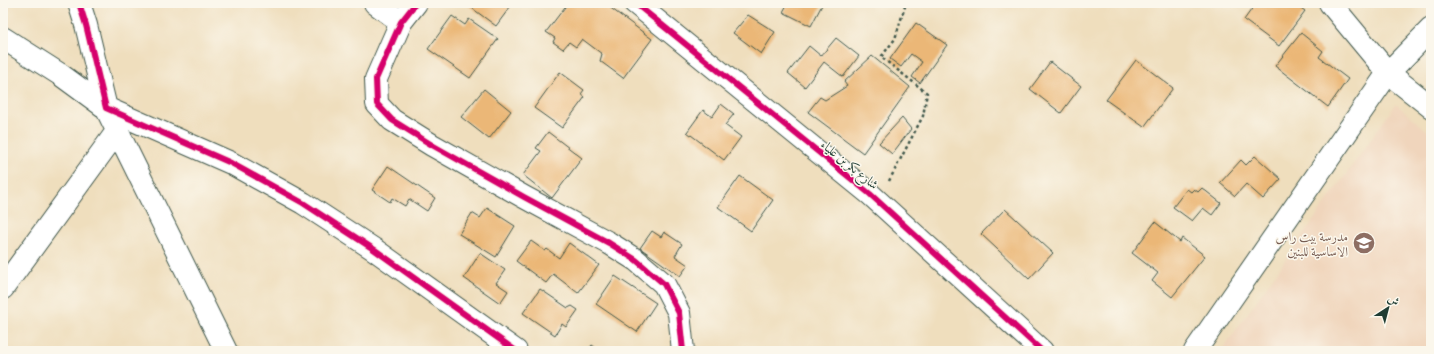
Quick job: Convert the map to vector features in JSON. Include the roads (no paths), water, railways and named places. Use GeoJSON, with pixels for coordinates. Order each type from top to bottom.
{"type":"FeatureCollection","features":[{"type":"Feature","properties":{"kind":"street"},"geometry":{"type":"LineString","coordinates":[[79,3],[86,25],[106,108],[226,351]]}},
{"type":"Feature","properties":{"kind":"street"},"geometry":{"type":"LineString","coordinates":[[375,3],[401,22]]}},
{"type":"Feature","properties":{"kind":"street"},"geometry":{"type":"LineString","coordinates":[[416,3],[401,22],[376,79],[376,104],[392,120],[432,145],[609,243],[636,260],[664,284],[679,313],[683,351]]}},
{"type":"Feature","properties":{"kind":"street","name":"شارع بكر بن علياء"},"geometry":{"type":"LineString","coordinates":[[635,3],[878,201],[1042,351]]}},
{"type":"Feature","properties":{"kind":"street"},"geometry":{"type":"LineString","coordinates":[[1330,3],[1388,73],[1431,107]]}},
{"type":"Feature","properties":{"kind":"street"},"geometry":{"type":"LineString","coordinates":[[1195,351],[1388,73],[1431,29]]}},
{"type":"Feature","properties":{"kind":"street"},"geometry":{"type":"LineString","coordinates":[[3,38],[61,75],[106,108],[232,163],[303,203],[375,250],[516,351]]}},
{"type":"Feature","properties":{"kind":"street"},"geometry":{"type":"LineString","coordinates":[[3,288],[118,130]]}},
{"type":"Feature","properties":{"kind":"place","name":"مدرسة بيت راس الاساسية للبنين"},"geometry":{"type":"Point","coordinates":[1364,243]}}]}
